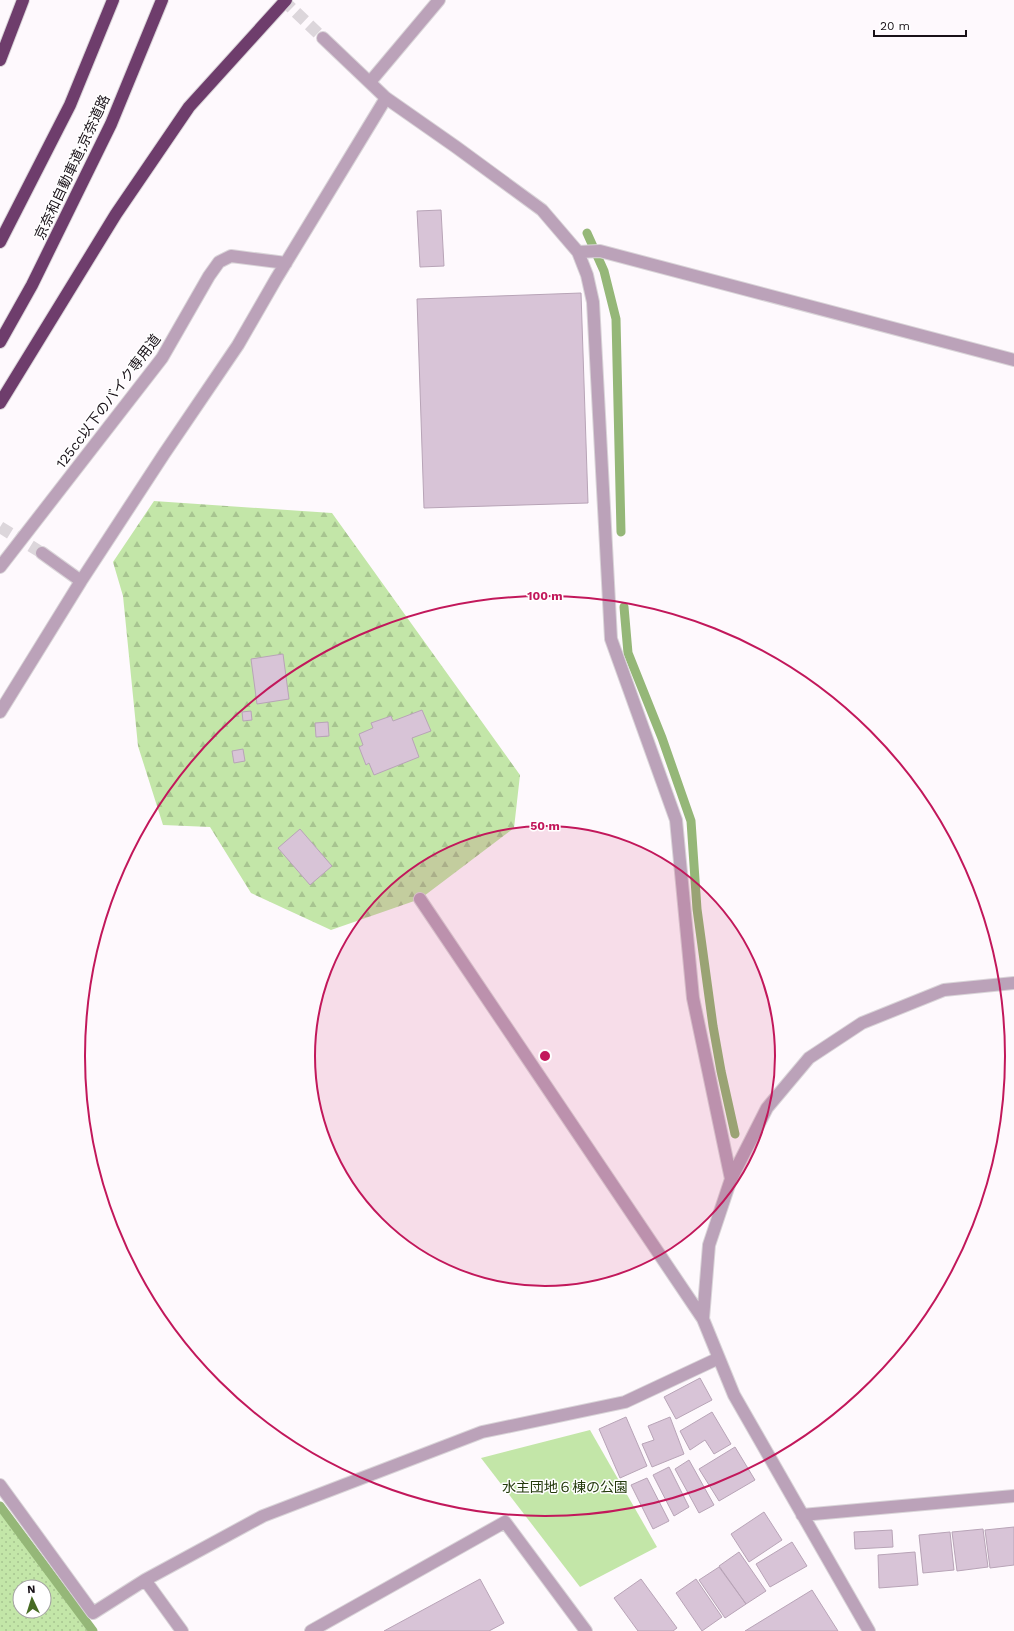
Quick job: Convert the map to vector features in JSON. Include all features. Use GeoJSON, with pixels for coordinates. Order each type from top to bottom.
{"type":"FeatureCollection","features":[{"type":"Feature","properties":{"kind":"highway"},"geometry":{"type":"LineString","coordinates":[[0,60],[23,0]]}},
{"type":"Feature","properties":{"kind":"highway","name":"京奈和自動車道;京奈道路"},"geometry":{"type":"LineString","coordinates":[[0,242],[70,105],[113,0]]}},
{"type":"Feature","properties":{"kind":"highway","name":"京奈和自動車道;京奈道路"},"geometry":{"type":"LineString","coordinates":[[0,342],[32,285],[111,124],[162,0]]}},
{"type":"Feature","properties":{"kind":"highway"},"geometry":{"type":"LineString","coordinates":[[0,403],[116,214],[189,107],[286,0]]}},
{"type":"Feature","properties":{"kind":"street"},"geometry":{"type":"LineString","coordinates":[[370,82],[439,0]]}},
{"type":"Feature","properties":{"kind":"street"},"geometry":{"type":"LineString","coordinates":[[323,38],[386,98],[542,210],[578,252],[587,275],[593,302],[611,639],[676,820],[693,998],[731,1179]]}},
{"type":"Feature","properties":{"kind":"street"},"geometry":{"type":"LineString","coordinates":[[0,712],[81,581],[164,454],[238,346],[286,263],[386,98]]}},
{"type":"Feature","properties":{"kind":"street"},"geometry":{"type":"LineString","coordinates":[[578,252],[600,251],[1014,360]]}},
{"type":"Feature","properties":{"kind":"street","name":"125cc以下のバイク専用道"},"geometry":{"type":"LineString","coordinates":[[0,567],[162,358],[209,276],[219,262],[231,256],[286,263]]}},
{"type":"Feature","properties":{"kind":"street"},"geometry":{"type":"LineString","coordinates":[[42,553],[81,581]]}},
{"type":"Feature","properties":{"kind":"street"},"geometry":{"type":"LineString","coordinates":[[420,899],[703,1319],[734,1395],[869,1631]]}},
{"type":"Feature","properties":{"kind":"street"},"geometry":{"type":"LineString","coordinates":[[703,1319],[709,1245],[731,1179],[767,1108],[809,1058],[862,1023],[944,990],[1014,983]]}},
{"type":"Feature","properties":{"kind":"street"},"geometry":{"type":"LineString","coordinates":[[0,1485],[93,1612],[145,1580],[263,1516],[482,1432],[625,1402],[719,1358]]}},
{"type":"Feature","properties":{"kind":"street"},"geometry":{"type":"LineString","coordinates":[[802,1515],[1014,1496]]}},
{"type":"Feature","properties":{"kind":"street"},"geometry":{"type":"LineString","coordinates":[[311,1631],[505,1522],[586,1631]]}},
{"type":"Feature","properties":{"kind":"street"},"geometry":{"type":"LineString","coordinates":[[145,1580],[182,1631]]}},
{"type":"Feature","properties":{"kind":"green space"},"geometry":{"type":"Polygon","coordinates":[[[154,501],[332,513],[520,775],[514,828],[420,899],[331,930],[251,893],[210,827],[163,825],[138,746],[123,596],[113,562],[154,501]]]}},
{"type":"Feature","properties":{"kind":"green space","name":"水主団地６棟の公園"},"geometry":{"type":"Polygon","coordinates":[[[590,1430],[657,1547],[580,1587],[481,1458],[590,1430]]]}},
{"type":"Feature","properties":{"kind":"green space"},"geometry":{"type":"Polygon","coordinates":[[[0,1507],[51,1579],[12,1579],[12,1619],[52,1619],[52,1580],[88,1631],[0,1631],[0,1507]]]}},
{"type":"Feature","properties":{"kind":"building"},"geometry":{"type":"Polygon","coordinates":[[[441,210],[444,266],[420,267],[417,211],[441,210]]]}},
{"type":"Feature","properties":{"kind":"building"},"geometry":{"type":"Polygon","coordinates":[[[581,293],[588,503],[424,508],[417,299],[581,293]]]}},
{"type":"Feature","properties":{"kind":"building"},"geometry":{"type":"Polygon","coordinates":[[[283,654],[289,699],[257,704],[251,659],[283,654]]]}},
{"type":"Feature","properties":{"kind":"building"},"geometry":{"type":"Polygon","coordinates":[[[422,710],[431,731],[412,738],[419,757],[374,775],[369,763],[366,765],[359,747],[363,745],[359,734],[373,728],[371,723],[391,716],[393,721],[422,710]]]}},
{"type":"Feature","properties":{"kind":"building"},"geometry":{"type":"Polygon","coordinates":[[[251,711],[252,720],[243,721],[242,712],[251,711]]]}},
{"type":"Feature","properties":{"kind":"building"},"geometry":{"type":"Polygon","coordinates":[[[328,722],[329,736],[316,737],[315,723],[328,722]]]}},
{"type":"Feature","properties":{"kind":"building"},"geometry":{"type":"Polygon","coordinates":[[[243,749],[245,761],[234,763],[232,751],[243,749]]]}},
{"type":"Feature","properties":{"kind":"building"},"geometry":{"type":"Polygon","coordinates":[[[300,829],[332,866],[310,885],[278,848],[300,829]]]}},
{"type":"Feature","properties":{"kind":"building"},"geometry":{"type":"Polygon","coordinates":[[[700,1378],[712,1400],[676,1419],[664,1397],[700,1378]]]}},
{"type":"Feature","properties":{"kind":"building"},"geometry":{"type":"Polygon","coordinates":[[[712,1412],[731,1444],[714,1454],[705,1440],[690,1450],[680,1431],[712,1412]]]}},
{"type":"Feature","properties":{"kind":"building"},"geometry":{"type":"Polygon","coordinates":[[[626,1417],[647,1466],[620,1478],[599,1429],[626,1417]]]}},
{"type":"Feature","properties":{"kind":"building"},"geometry":{"type":"Polygon","coordinates":[[[670,1417],[684,1454],[652,1467],[642,1444],[654,1440],[648,1426],[670,1417]]]}},
{"type":"Feature","properties":{"kind":"building"},"geometry":{"type":"Polygon","coordinates":[[[735,1447],[755,1480],[719,1501],[699,1469],[735,1447]]]}},
{"type":"Feature","properties":{"kind":"building"},"geometry":{"type":"Polygon","coordinates":[[[689,1460],[714,1505],[699,1513],[675,1469],[689,1460]]]}},
{"type":"Feature","properties":{"kind":"building"},"geometry":{"type":"Polygon","coordinates":[[[669,1467],[689,1507],[674,1516],[653,1475],[669,1467]]]}},
{"type":"Feature","properties":{"kind":"building"},"geometry":{"type":"Polygon","coordinates":[[[647,1478],[669,1521],[653,1529],[631,1485],[647,1478]]]}},
{"type":"Feature","properties":{"kind":"building"},"geometry":{"type":"Polygon","coordinates":[[[764,1512],[782,1540],[749,1562],[731,1534],[764,1512]]]}},
{"type":"Feature","properties":{"kind":"building"},"geometry":{"type":"Polygon","coordinates":[[[1014,1527],[1014,1565],[990,1568],[985,1530],[1014,1527]]]}},
{"type":"Feature","properties":{"kind":"building"},"geometry":{"type":"Polygon","coordinates":[[[983,1529],[988,1567],[957,1571],[952,1532],[983,1529]]]}},
{"type":"Feature","properties":{"kind":"building"},"geometry":{"type":"Polygon","coordinates":[[[892,1530],[893,1547],[855,1549],[854,1532],[892,1530]]]}},
{"type":"Feature","properties":{"kind":"building"},"geometry":{"type":"Polygon","coordinates":[[[950,1532],[954,1570],[923,1573],[919,1535],[950,1532]]]}},
{"type":"Feature","properties":{"kind":"building"},"geometry":{"type":"Polygon","coordinates":[[[792,1542],[807,1566],[770,1587],[756,1564],[792,1542]]]}},
{"type":"Feature","properties":{"kind":"building"},"geometry":{"type":"Polygon","coordinates":[[[739,1552],[766,1591],[746,1604],[719,1566],[739,1552]]]}},
{"type":"Feature","properties":{"kind":"building"},"geometry":{"type":"Polygon","coordinates":[[[915,1552],[918,1585],[879,1588],[878,1555],[915,1552]]]}},
{"type":"Feature","properties":{"kind":"building"},"geometry":{"type":"Polygon","coordinates":[[[719,1567],[746,1604],[725,1618],[699,1580],[719,1567]]]}},
{"type":"Feature","properties":{"kind":"building"},"geometry":{"type":"Polygon","coordinates":[[[480,1579],[504,1623],[489,1631],[384,1631],[480,1579]]]}},
{"type":"Feature","properties":{"kind":"building"},"geometry":{"type":"Polygon","coordinates":[[[641,1579],[677,1628],[673,1631],[638,1631],[614,1598],[641,1579]]]}},
{"type":"Feature","properties":{"kind":"building"},"geometry":{"type":"Polygon","coordinates":[[[696,1579],[722,1617],[702,1631],[676,1593],[696,1579]]]}},
{"type":"Feature","properties":{"kind":"building"},"geometry":{"type":"Polygon","coordinates":[[[812,1590],[838,1631],[745,1631],[812,1590]]]}},
{"type":"Feature","properties":{"kind":"waterway"},"geometry":{"type":"LineString","coordinates":[[587,233],[604,271],[616,319],[621,532]]}},
{"type":"Feature","properties":{"kind":"waterway"},"geometry":{"type":"LineString","coordinates":[[624,607],[628,653],[662,738],[691,821],[697,909],[713,1026],[735,1134]]}},
{"type":"Feature","properties":{"kind":"waterway"},"geometry":{"type":"LineString","coordinates":[[0,1506],[93,1631]]}},
{"type":"Feature","properties":{"kind":"tunnel"},"geometry":{"type":"LineString","coordinates":[[283,0],[323,38]]}},
{"type":"Feature","properties":{"kind":"tunnel"},"geometry":{"type":"LineString","coordinates":[[0,527],[42,553]]}}]}
